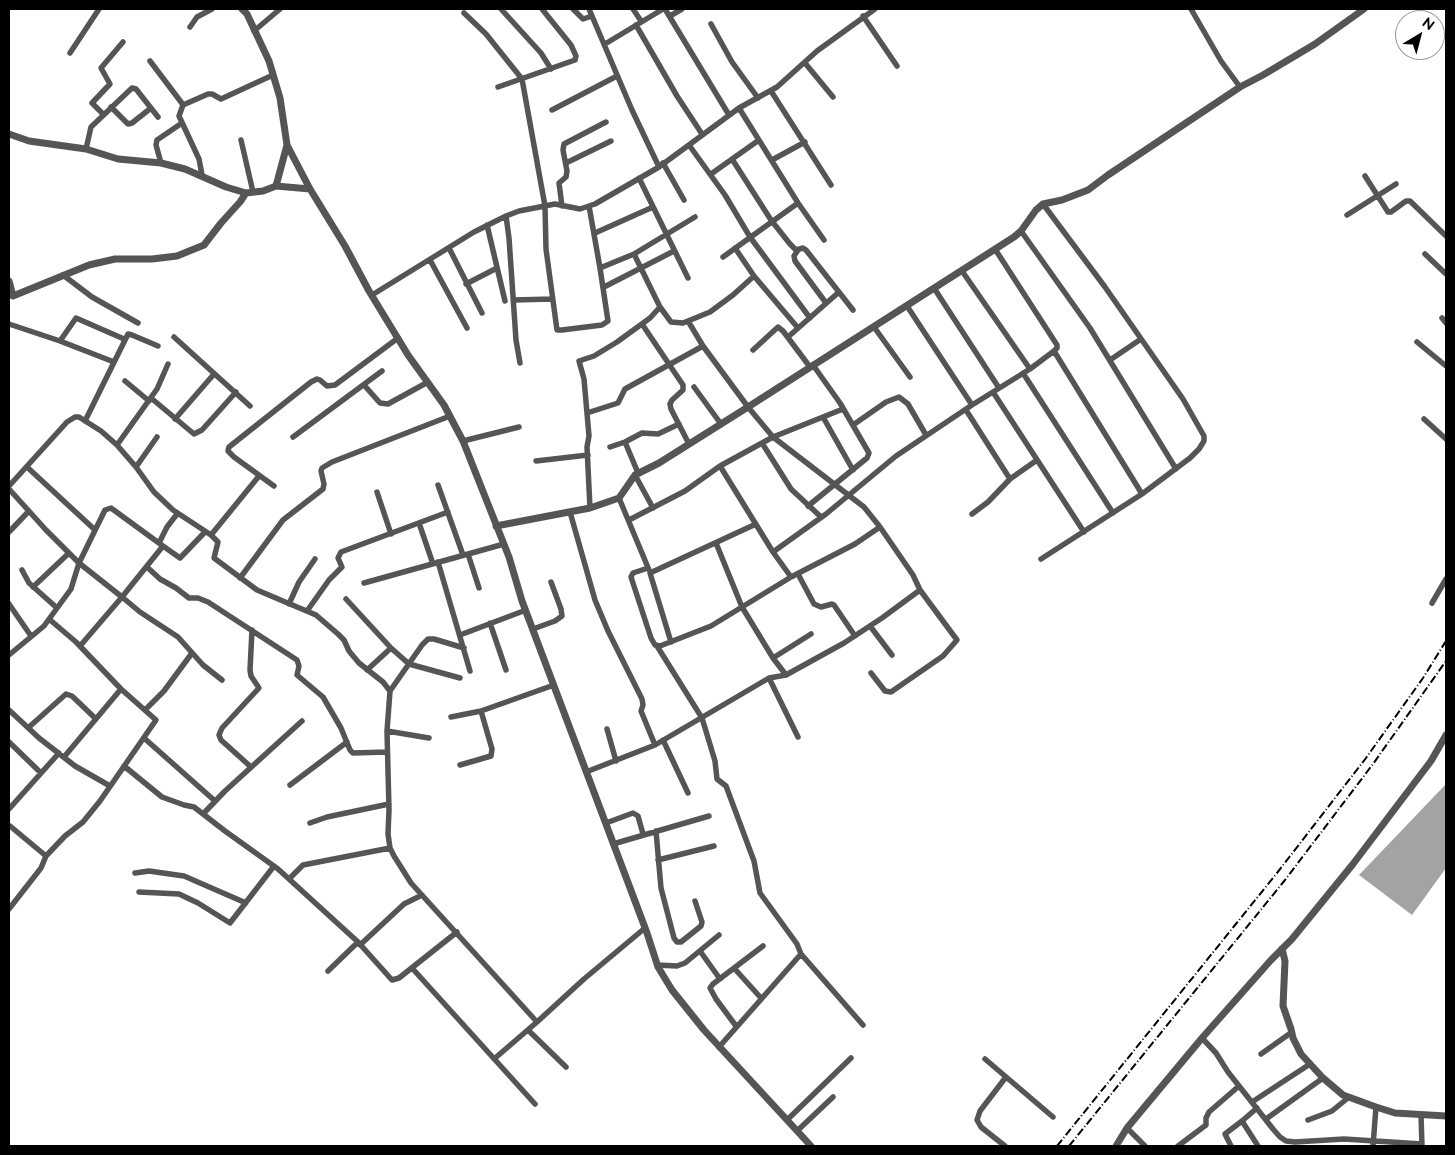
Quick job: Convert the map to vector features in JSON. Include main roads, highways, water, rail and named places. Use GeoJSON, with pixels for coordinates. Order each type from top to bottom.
{"type":"FeatureCollection","features":[{"type":"Feature","properties":{"kind":"railway"},"geometry":{"type":"LineString","coordinates":[[1057,1146],[1277,873],[1366,758],[1423,678],[1446,641]]}},
{"type":"Feature","properties":{"kind":"railway"},"geometry":{"type":"LineString","coordinates":[[1069,1146],[1285,880],[1373,764],[1446,661]]}}]}
